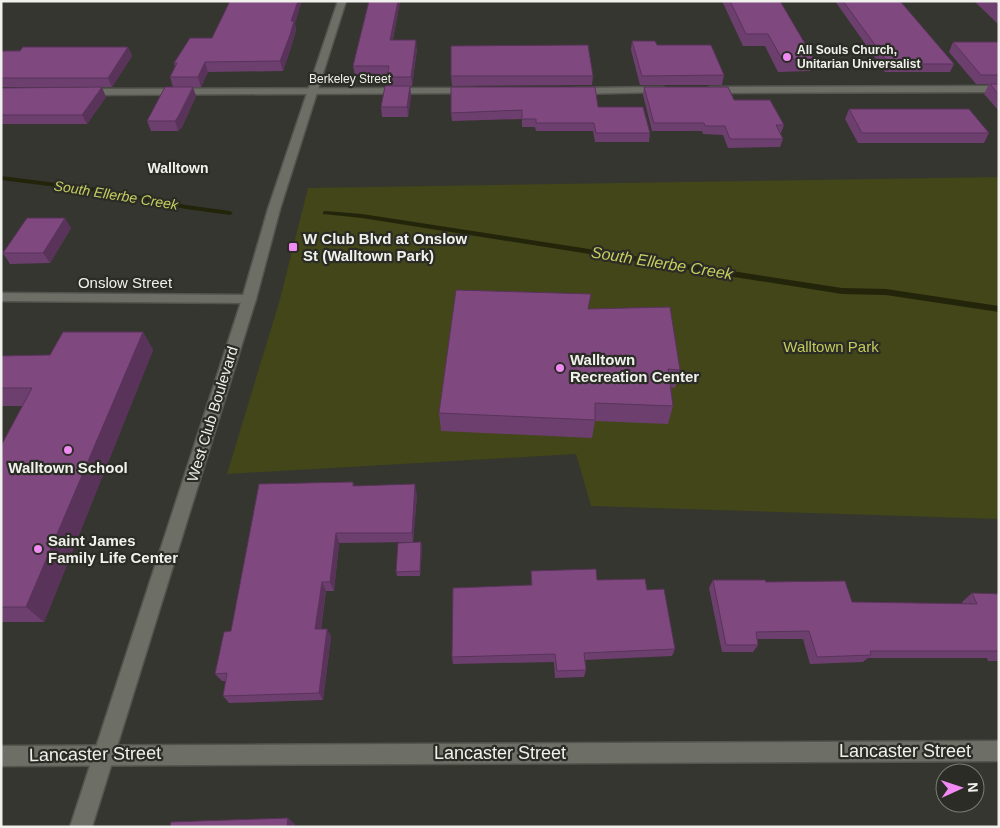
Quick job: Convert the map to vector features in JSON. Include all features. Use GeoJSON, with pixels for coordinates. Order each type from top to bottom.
{"type":"FeatureCollection","features":[{"type":"Feature","properties":{"kind":"street","name":"West Club Boulevard"},"geometry":{"type":"LineString","coordinates":[[80,827],[249,299],[274,209],[342,1]]}},
{"type":"Feature","properties":{"kind":"street"},"geometry":{"type":"LineString","coordinates":[[704,90],[999,89]]}},
{"type":"Feature","properties":{"kind":"street"},"geometry":{"type":"LineString","coordinates":[[565,91],[674,90]]}},
{"type":"Feature","properties":{"kind":"street","name":"Berkeley Street"},"geometry":{"type":"LineString","coordinates":[[71,92],[485,91]]}},
{"type":"Feature","properties":{"kind":"street","name":"Onslow Street"},"geometry":{"type":"LineString","coordinates":[[1,298],[249,299]]}},
{"type":"Feature","properties":{"kind":"street","name":"Lancaster Street"},"geometry":{"type":"LineString","coordinates":[[1,756],[999,751]]}},
{"type":"Feature","properties":{"kind":"green space","name":"Walltown Park"},"geometry":{"type":"Polygon","coordinates":[[[999,177],[999,519],[591,506],[576,454],[227,474],[280,299],[308,188],[999,177]]]}},
{"type":"Feature","properties":{"kind":"building"},"geometry":{"type":"Polygon","coordinates":[[[230,1],[298,1],[291,21],[294,21],[290,35],[280,61],[205,62],[198,77],[170,77],[177,63],[174,63],[190,38],[212,38],[230,1]]]}},
{"type":"Feature","properties":{"kind":"building"},"geometry":{"type":"Polygon","coordinates":[[[369,1],[398,1],[390,40],[416,40],[411,77],[387,77],[389,66],[353,66],[369,1]]]}},
{"type":"Feature","properties":{"kind":"building"},"geometry":{"type":"Polygon","coordinates":[[[730,1],[780,1],[814,59],[782,59],[768,34],[746,34],[730,1]]]}},
{"type":"Feature","properties":{"kind":"building"},"geometry":{"type":"Polygon","coordinates":[[[843,1],[900,1],[954,64],[889,64],[843,1]]]}},
{"type":"Feature","properties":{"kind":"building"},"geometry":{"type":"Polygon","coordinates":[[[993,1],[999,1],[999,7],[993,1]]]}},
{"type":"Feature","properties":{"kind":"building"},"geometry":{"type":"Polygon","coordinates":[[[632,41],[655,41],[657,45],[711,45],[724,75],[642,76],[632,41]]]}},
{"type":"Feature","properties":{"kind":"building"},"geometry":{"type":"Polygon","coordinates":[[[953,42],[999,42],[999,75],[981,75],[953,42]]]}},
{"type":"Feature","properties":{"kind":"building"},"geometry":{"type":"Polygon","coordinates":[[[588,45],[593,76],[451,76],[451,46],[588,45]]]}},
{"type":"Feature","properties":{"kind":"building"},"geometry":{"type":"Polygon","coordinates":[[[23,47],[128,47],[108,78],[1,78],[1,51],[20,51],[23,47]]]}},
{"type":"Feature","properties":{"kind":"building"},"geometry":{"type":"Polygon","coordinates":[[[990,84],[999,84],[999,95],[990,84]]]}},
{"type":"Feature","properties":{"kind":"building"},"geometry":{"type":"Polygon","coordinates":[[[385,86],[410,86],[407,107],[381,107],[385,86]]]}},
{"type":"Feature","properties":{"kind":"building"},"geometry":{"type":"Polygon","coordinates":[[[102,87],[82,115],[1,115],[1,88],[102,87]]]}},
{"type":"Feature","properties":{"kind":"building"},"geometry":{"type":"Polygon","coordinates":[[[165,87],[193,87],[175,121],[147,121],[165,87]]]}},
{"type":"Feature","properties":{"kind":"building"},"geometry":{"type":"Polygon","coordinates":[[[451,87],[595,87],[598,107],[643,107],[650,133],[596,133],[594,123],[536,123],[536,119],[522,119],[522,110],[451,113],[451,87]]]}},
{"type":"Feature","properties":{"kind":"building"},"geometry":{"type":"Polygon","coordinates":[[[644,87],[728,87],[734,100],[770,100],[784,125],[776,125],[783,139],[730,139],[725,126],[705,126],[704,123],[654,123],[644,87]]]}},
{"type":"Feature","properties":{"kind":"building"},"geometry":{"type":"Polygon","coordinates":[[[849,109],[969,109],[989,133],[862,133],[849,109]]]}},
{"type":"Feature","properties":{"kind":"building"},"geometry":{"type":"Polygon","coordinates":[[[27,218],[65,218],[43,253],[3,253],[27,218]]]}},
{"type":"Feature","properties":{"kind":"building","name":"Walltown Recreation Center"},"geometry":{"type":"Polygon","coordinates":[[[456,290],[591,294],[588,309],[670,307],[680,370],[668,369],[673,406],[595,403],[595,420],[439,413],[456,290]]]}},
{"type":"Feature","properties":{"kind":"building","name":"Walltown School"},"geometry":{"type":"Polygon","coordinates":[[[63,332],[143,332],[26,607],[1,607],[1,446],[32,388],[1,388],[1,356],[50,355],[63,332]]]}},
{"type":"Feature","properties":{"kind":"building"},"geometry":{"type":"Polygon","coordinates":[[[353,482],[353,486],[415,484],[412,533],[336,533],[330,582],[322,582],[315,629],[327,629],[319,693],[223,696],[227,673],[215,674],[224,632],[231,631],[259,484],[353,482]]]}},
{"type":"Feature","properties":{"kind":"building"},"geometry":{"type":"Polygon","coordinates":[[[421,542],[420,571],[396,572],[398,543],[421,542]]]}},
{"type":"Feature","properties":{"kind":"building"},"geometry":{"type":"Polygon","coordinates":[[[596,569],[597,580],[645,579],[647,590],[664,589],[675,649],[584,653],[586,670],[557,671],[555,654],[452,657],[453,588],[532,585],[531,571],[596,569]]]}},
{"type":"Feature","properties":{"kind":"building"},"geometry":{"type":"Polygon","coordinates":[[[713,580],[765,580],[766,582],[845,581],[852,602],[977,604],[972,593],[999,594],[999,654],[998,651],[870,651],[871,655],[817,657],[809,631],[756,632],[758,645],[726,645],[713,580]]]}},
{"type":"Feature","properties":{"kind":"building"},"geometry":{"type":"Polygon","coordinates":[[[288,818],[287,827],[170,827],[171,822],[288,818]]]}},
{"type":"Feature","properties":{"kind":"waterway","name":"South Ellerbe Creek"},"geometry":{"type":"LineString","coordinates":[[1,178],[112,192],[186,207],[230,213]]}},
{"type":"Feature","properties":{"kind":"waterway","name":"South Ellerbe Creek"},"geometry":{"type":"LineString","coordinates":[[325,213],[362,216],[842,291],[886,292],[999,309]]}},
{"type":"Feature","properties":{"kind":"place","name":"All Souls Church, Unitarian Universalist"},"geometry":{"type":"Point","coordinates":[787,57]}},
{"type":"Feature","properties":{"kind":"place","name":"W Club Blvd at Onslow St (Walltown Park)"},"geometry":{"type":"Point","coordinates":[293,247]}},
{"type":"Feature","properties":{"kind":"place","name":"Walltown Recreation Center"},"geometry":{"type":"Point","coordinates":[560,368]}},
{"type":"Feature","properties":{"kind":"place","name":"Walltown School"},"geometry":{"type":"Point","coordinates":[68,450]}},
{"type":"Feature","properties":{"kind":"place","name":"Saint James Family Life Center"},"geometry":{"type":"Point","coordinates":[38,549]}},
{"type":"Feature","properties":{"kind":"district","name":"Walltown"},"geometry":{"type":"Point","coordinates":[178,168]}}]}
